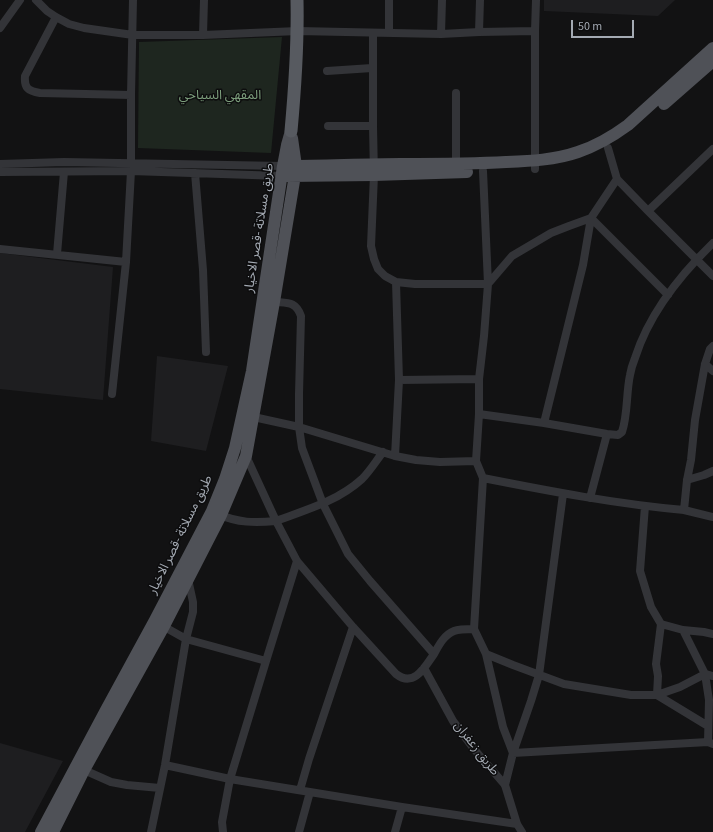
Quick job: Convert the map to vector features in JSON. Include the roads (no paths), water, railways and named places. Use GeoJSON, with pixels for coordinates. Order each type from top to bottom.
{"type":"FeatureCollection","features":[{"type":"Feature","properties":{"kind":"highway"},"geometry":{"type":"LineString","coordinates":[[291,131],[298,31],[297,0]]}},
{"type":"Feature","properties":{"kind":"main road"},"geometry":{"type":"LineString","coordinates":[[456,168],[482,171],[535,165],[578,152],[604,141],[628,125],[713,48]]}},
{"type":"Feature","properties":{"kind":"main road"},"geometry":{"type":"LineString","coordinates":[[283,171],[535,165],[557,166],[580,160],[608,148],[634,131],[713,61]]}},
{"type":"Feature","properties":{"kind":"main road"},"geometry":{"type":"LineString","coordinates":[[268,301],[296,171],[291,131]]}},
{"type":"Feature","properties":{"kind":"main road","name":"طريق مسلاتة -قصر الاخيار"},"geometry":{"type":"LineString","coordinates":[[41,832],[106,710],[159,623],[216,513],[235,448],[248,416],[252,371],[268,301],[283,171],[291,131]]}},
{"type":"Feature","properties":{"kind":"main road"},"geometry":{"type":"LineString","coordinates":[[53,832],[159,623],[188,579],[216,513],[246,456],[248,416]]}},
{"type":"Feature","properties":{"kind":"street"},"geometry":{"type":"LineString","coordinates":[[0,28],[20,0]]}},
{"type":"Feature","properties":{"kind":"street"},"geometry":{"type":"LineString","coordinates":[[36,0],[56,18],[69,24],[84,28],[133,35],[203,35],[298,31],[441,34],[535,31]]}},
{"type":"Feature","properties":{"kind":"street"},"geometry":{"type":"LineString","coordinates":[[112,394],[126,262],[131,168],[133,0]]}},
{"type":"Feature","properties":{"kind":"street"},"geometry":{"type":"LineString","coordinates":[[203,35],[204,0]]}},
{"type":"Feature","properties":{"kind":"street"},"geometry":{"type":"LineString","coordinates":[[389,0],[389,33]]}},
{"type":"Feature","properties":{"kind":"street"},"geometry":{"type":"LineString","coordinates":[[441,34],[442,0]]}},
{"type":"Feature","properties":{"kind":"street"},"geometry":{"type":"LineString","coordinates":[[479,32],[480,0]]}},
{"type":"Feature","properties":{"kind":"street"},"geometry":{"type":"LineString","coordinates":[[535,165],[536,0]]}},
{"type":"Feature","properties":{"kind":"street"},"geometry":{"type":"LineString","coordinates":[[56,18],[25,76],[25,83],[27,87],[31,91],[40,93],[131,95]]}},
{"type":"Feature","properties":{"kind":"street"},"geometry":{"type":"LineString","coordinates":[[373,32],[372,68],[374,169],[371,246],[378,269],[385,276],[396,282],[415,284],[488,284],[512,256],[551,233],[591,218]]}},
{"type":"Feature","properties":{"kind":"street"},"geometry":{"type":"LineString","coordinates":[[327,71],[372,68]]}},
{"type":"Feature","properties":{"kind":"street"},"geometry":{"type":"LineString","coordinates":[[456,93],[456,168]]}},
{"type":"Feature","properties":{"kind":"street"},"geometry":{"type":"LineString","coordinates":[[328,126],[373,126]]}},
{"type":"Feature","properties":{"kind":"street"},"geometry":{"type":"LineString","coordinates":[[608,148],[618,179],[713,276]]}},
{"type":"Feature","properties":{"kind":"street"},"geometry":{"type":"LineString","coordinates":[[648,211],[713,149]]}},
{"type":"Feature","properties":{"kind":"street"},"geometry":{"type":"LineString","coordinates":[[0,164],[64,162],[195,173],[283,171]]}},
{"type":"Feature","properties":{"kind":"street"},"geometry":{"type":"LineString","coordinates":[[0,172],[64,172],[131,168],[283,171]]}},
{"type":"Feature","properties":{"kind":"street"},"geometry":{"type":"LineString","coordinates":[[482,171],[488,284],[479,378],[479,414],[476,461],[482,478],[474,629],[486,654],[503,726],[513,753]]}},
{"type":"Feature","properties":{"kind":"street"},"geometry":{"type":"LineString","coordinates":[[57,254],[64,172]]}},
{"type":"Feature","properties":{"kind":"street"},"geometry":{"type":"LineString","coordinates":[[195,173],[203,270],[206,352]]}},
{"type":"Feature","properties":{"kind":"street"},"geometry":{"type":"LineString","coordinates":[[544,423],[583,265],[591,218],[618,179]]}},
{"type":"Feature","properties":{"kind":"street"},"geometry":{"type":"LineString","coordinates":[[591,218],[668,294]]}},
{"type":"Feature","properties":{"kind":"street"},"geometry":{"type":"LineString","coordinates":[[479,414],[618,435],[622,432],[630,374],[640,342],[657,310],[668,294],[696,259],[713,243]]}},
{"type":"Feature","properties":{"kind":"street"},"geometry":{"type":"LineString","coordinates":[[0,249],[126,262]]}},
{"type":"Feature","properties":{"kind":"street"},"geometry":{"type":"LineString","coordinates":[[395,456],[399,380],[396,282]]}},
{"type":"Feature","properties":{"kind":"street"},"geometry":{"type":"LineString","coordinates":[[268,301],[293,304],[298,309],[301,316],[299,427],[302,448],[323,504],[348,554],[434,654]]}},
{"type":"Feature","properties":{"kind":"street"},"geometry":{"type":"LineString","coordinates":[[684,510],[695,420],[705,364],[710,348],[713,346]]}},
{"type":"Feature","properties":{"kind":"street"},"geometry":{"type":"LineString","coordinates":[[705,364],[713,371]]}},
{"type":"Feature","properties":{"kind":"street"},"geometry":{"type":"LineString","coordinates":[[399,380],[479,378]]}},
{"type":"Feature","properties":{"kind":"street"},"geometry":{"type":"LineString","coordinates":[[248,416],[299,427],[395,456],[440,462],[476,461]]}},
{"type":"Feature","properties":{"kind":"street"},"geometry":{"type":"LineString","coordinates":[[590,498],[607,434]]}},
{"type":"Feature","properties":{"kind":"street"},"geometry":{"type":"LineString","coordinates":[[216,513],[239,521],[256,523],[276,522],[323,504],[348,490],[363,478],[383,452]]}},
{"type":"Feature","properties":{"kind":"street"},"geometry":{"type":"LineString","coordinates":[[246,456],[276,522],[298,561],[353,627],[401,678],[406,680],[413,678],[424,668],[445,636],[454,631],[474,629]]}},
{"type":"Feature","properties":{"kind":"street"},"geometry":{"type":"LineString","coordinates":[[687,480],[713,471]]}},
{"type":"Feature","properties":{"kind":"street"},"geometry":{"type":"LineString","coordinates":[[482,478],[563,494],[684,510],[713,517]]}},
{"type":"Feature","properties":{"kind":"street"},"geometry":{"type":"LineString","coordinates":[[505,785],[513,753],[532,701],[539,675],[563,494]]}},
{"type":"Feature","properties":{"kind":"street"},"geometry":{"type":"LineString","coordinates":[[645,506],[640,571],[651,607],[660,624],[656,664],[658,676],[657,695]]}},
{"type":"Feature","properties":{"kind":"street"},"geometry":{"type":"LineString","coordinates":[[223,832],[222,822],[230,779],[298,561]]}},
{"type":"Feature","properties":{"kind":"street"},"geometry":{"type":"LineString","coordinates":[[151,832],[165,764],[186,639],[193,612],[193,602],[188,579]]}},
{"type":"Feature","properties":{"kind":"street"},"geometry":{"type":"LineString","coordinates":[[159,623],[186,639],[266,662]]}},
{"type":"Feature","properties":{"kind":"street"},"geometry":{"type":"LineString","coordinates":[[660,624],[683,630],[713,634]]}},
{"type":"Feature","properties":{"kind":"street"},"geometry":{"type":"LineString","coordinates":[[300,790],[353,627]]}},
{"type":"Feature","properties":{"kind":"street"},"geometry":{"type":"LineString","coordinates":[[513,753],[710,743],[708,726],[709,675],[683,630]]}},
{"type":"Feature","properties":{"kind":"street"},"geometry":{"type":"LineString","coordinates":[[486,654],[564,684],[631,695],[657,695],[709,675]]}},
{"type":"Feature","properties":{"kind":"street","name":"طريق زعفران"},"geometry":{"type":"LineString","coordinates":[[424,668],[454,720],[474,749],[505,785],[517,824],[522,832]]}},
{"type":"Feature","properties":{"kind":"street"},"geometry":{"type":"LineString","coordinates":[[657,695],[708,726]]}},
{"type":"Feature","properties":{"kind":"street"},"geometry":{"type":"LineString","coordinates":[[165,764],[230,779],[517,824]]}},
{"type":"Feature","properties":{"kind":"street"},"geometry":{"type":"LineString","coordinates":[[84,770],[111,782],[127,786],[160,788]]}},
{"type":"Feature","properties":{"kind":"street"},"geometry":{"type":"LineString","coordinates":[[299,832],[310,792]]}},
{"type":"Feature","properties":{"kind":"street"},"geometry":{"type":"LineString","coordinates":[[395,832],[402,807]]}},
{"type":"Feature","properties":{"kind":"park label","name":"المقهي السياحي"},"geometry":{"type":"Point","coordinates":[220,96]}}]}
